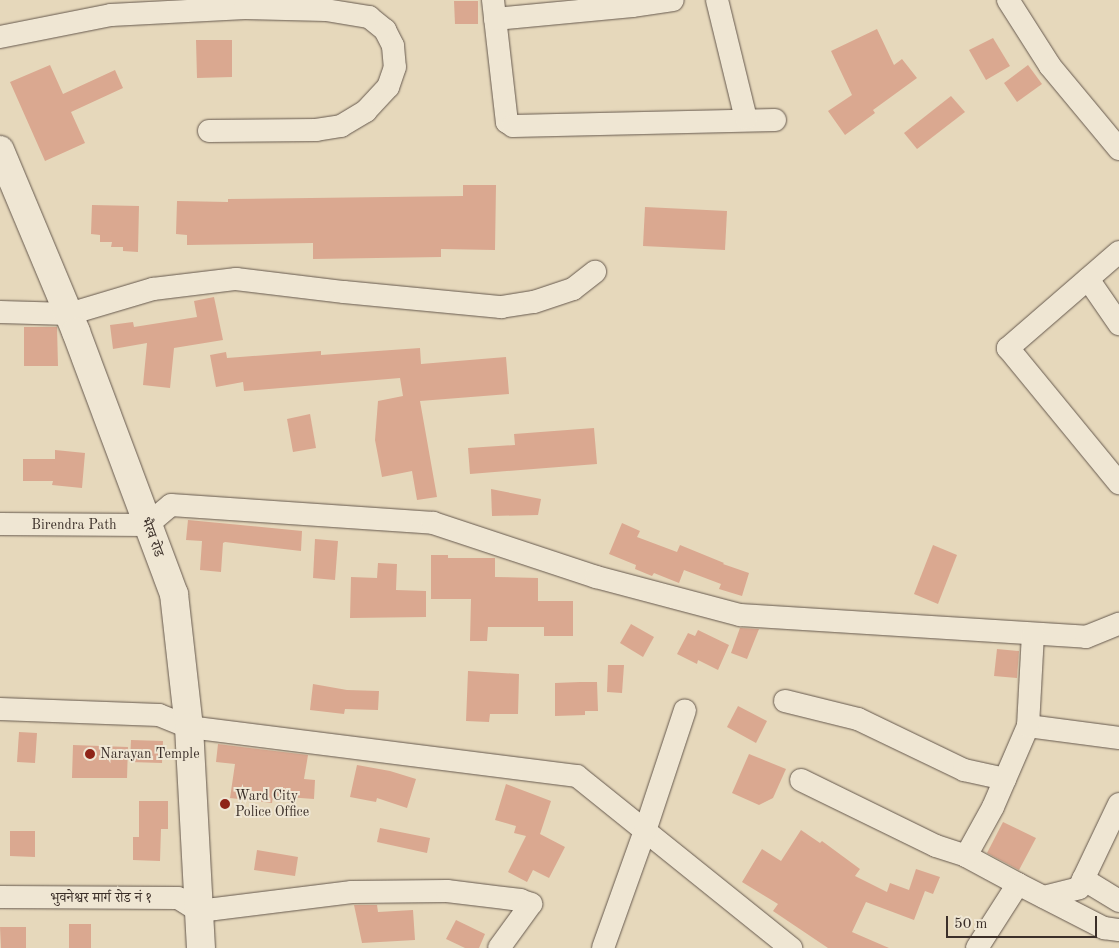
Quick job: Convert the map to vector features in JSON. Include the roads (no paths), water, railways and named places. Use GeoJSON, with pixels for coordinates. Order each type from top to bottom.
{"type":"FeatureCollection","features":[{"type":"Feature","properties":{"kind":"main road","name":"भैरव रोड"},"geometry":{"type":"LineString","coordinates":[[0,150],[68,314],[174,594],[189,727],[202,948]]}},
{"type":"Feature","properties":{"kind":"street"},"geometry":{"type":"LineString","coordinates":[[673,0],[632,6],[494,9],[507,122],[512,126],[746,119],[775,120]]}},
{"type":"Feature","properties":{"kind":"street"},"geometry":{"type":"LineString","coordinates":[[717,0],[746,119]]}},
{"type":"Feature","properties":{"kind":"street"},"geometry":{"type":"LineString","coordinates":[[1008,0],[1050,66],[1119,149]]}},
{"type":"Feature","properties":{"kind":"street"},"geometry":{"type":"LineString","coordinates":[[0,37],[111,15],[254,8],[326,10],[369,17],[385,30],[394,46],[395,67],[388,87],[366,112],[342,126],[316,130],[209,131]]}},
{"type":"Feature","properties":{"kind":"street"},"geometry":{"type":"LineString","coordinates":[[1119,252],[1008,348],[1119,483]]}},
{"type":"Feature","properties":{"kind":"street"},"geometry":{"type":"LineString","coordinates":[[0,312],[68,314],[153,289],[236,278],[344,292],[501,306],[534,302],[574,289],[595,272]]}},
{"type":"Feature","properties":{"kind":"street"},"geometry":{"type":"LineString","coordinates":[[1088,279],[1119,324]]}},
{"type":"Feature","properties":{"kind":"street"},"geometry":{"type":"LineString","coordinates":[[147,525],[171,505],[433,523],[596,577],[740,615],[1086,637],[1119,624]]}},
{"type":"Feature","properties":{"kind":"street","name":"Birendra Path"},"geometry":{"type":"LineString","coordinates":[[0,524],[147,525]]}},
{"type":"Feature","properties":{"kind":"street"},"geometry":{"type":"LineString","coordinates":[[966,856],[993,807],[1028,726],[1033,634]]}},
{"type":"Feature","properties":{"kind":"street"},"geometry":{"type":"LineString","coordinates":[[785,701],[858,719],[964,770],[1005,779]]}},
{"type":"Feature","properties":{"kind":"street"},"geometry":{"type":"LineString","coordinates":[[0,709],[159,715],[189,727],[577,776],[791,948]]}},
{"type":"Feature","properties":{"kind":"street"},"geometry":{"type":"LineString","coordinates":[[603,948],[645,831],[685,710]]}},
{"type":"Feature","properties":{"kind":"street"},"geometry":{"type":"LineString","coordinates":[[1028,726],[1119,738]]}},
{"type":"Feature","properties":{"kind":"street"},"geometry":{"type":"LineString","coordinates":[[801,780],[936,846],[966,856],[1104,928],[1119,930]]}},
{"type":"Feature","properties":{"kind":"street"},"geometry":{"type":"LineString","coordinates":[[1044,897],[1079,888],[1119,804]]}},
{"type":"Feature","properties":{"kind":"street"},"geometry":{"type":"LineString","coordinates":[[1083,879],[1119,901]]}},
{"type":"Feature","properties":{"kind":"street"},"geometry":{"type":"LineString","coordinates":[[977,948],[1018,884]]}},
{"type":"Feature","properties":{"kind":"street"},"geometry":{"type":"LineString","coordinates":[[199,911],[352,892],[447,891],[520,900],[531,904],[499,948]]}},
{"type":"Feature","properties":{"kind":"street","name":"भुवनेश्वर मार्ग रोड नं १"},"geometry":{"type":"LineString","coordinates":[[0,897],[178,898],[199,911]]}},
{"type":"Feature","properties":{"kind":"place","name":"Narayan Temple"},"geometry":{"type":"Point","coordinates":[90,754]}},
{"type":"Feature","properties":{"kind":"place","name":"Ward City Police Office"},"geometry":{"type":"Point","coordinates":[225,804]}}]}
